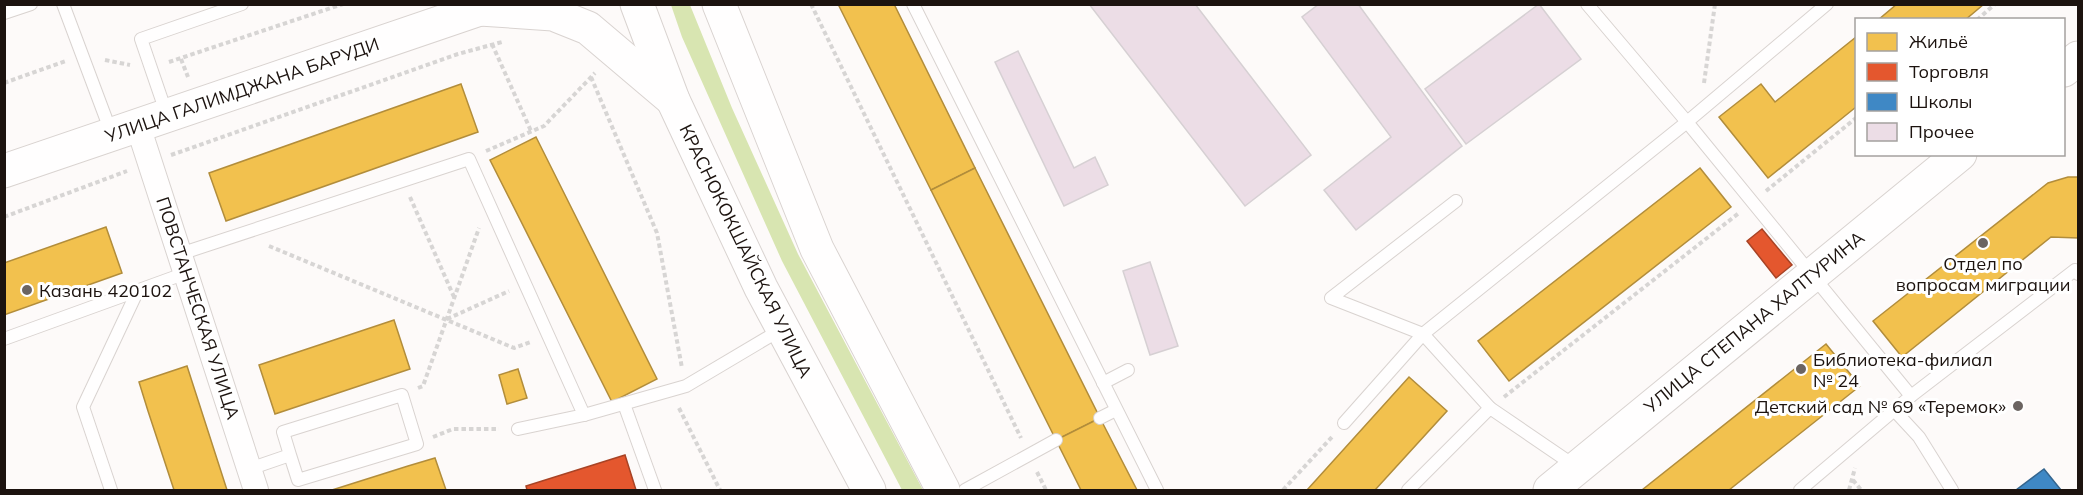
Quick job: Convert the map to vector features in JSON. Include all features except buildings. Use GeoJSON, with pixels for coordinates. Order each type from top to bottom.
{"type":"FeatureCollection","features":[{"type":"Feature","properties":{"kind":"street","name":"КРАСНОКОКШАЙСКАЯ УЛИЦА"},"geometry":{"type":"LineString","coordinates":[[637,4],[673,100],[782,328],[869,490]]}},
{"type":"Feature","properties":{"kind":"street"},"geometry":{"type":"LineString","coordinates":[[719,4],[818,249],[943,490]]}},
{"type":"Feature","properties":{"kind":"street","name":"УЛИЦА ГАЛИМДЖАНА БАРУДИ"},"geometry":{"type":"LineString","coordinates":[[4,171],[481,6],[553,14],[588,28],[673,100]]}},
{"type":"Feature","properties":{"kind":"street"},"geometry":{"type":"LineString","coordinates":[[2065,69],[2079,58]]}},
{"type":"Feature","properties":{"kind":"street","name":"ПОВСТАНЧЕСКАЯ УЛИЦА"},"geometry":{"type":"LineString","coordinates":[[139,126],[253,480]]}},
{"type":"Feature","properties":{"kind":"street","name":"УЛИЦА СТЕПАНА ХАЛТУРИНА"},"geometry":{"type":"LineString","coordinates":[[1550,490],[1958,156]]}},
{"type":"Feature","properties":{"kind":"lane"},"geometry":{"type":"LineString","coordinates":[[4,13],[31,4]]}},
{"type":"Feature","properties":{"kind":"lane"},"geometry":{"type":"LineString","coordinates":[[63,4],[139,126]]}},
{"type":"Feature","properties":{"kind":"lane"},"geometry":{"type":"LineString","coordinates":[[139,126],[141,39],[242,4]]}},
{"type":"Feature","properties":{"kind":"lane"},"geometry":{"type":"LineString","coordinates":[[913,4],[1157,490]]}},
{"type":"Feature","properties":{"kind":"lane"},"geometry":{"type":"LineString","coordinates":[[1587,4],[1687,122],[1911,396]]}},
{"type":"Feature","properties":{"kind":"lane"},"geometry":{"type":"LineString","coordinates":[[1344,423],[1423,334],[1687,122],[1827,4]]}},
{"type":"Feature","properties":{"kind":"lane"},"geometry":{"type":"LineString","coordinates":[[4,339],[138,290],[241,234],[469,159],[584,415]]}},
{"type":"Feature","properties":{"kind":"lane"},"geometry":{"type":"LineString","coordinates":[[1456,201],[1331,298],[1423,334],[1490,408],[1576,467]]}},
{"type":"Feature","properties":{"kind":"lane"},"geometry":{"type":"LineString","coordinates":[[1800,490],[1911,396],[2075,270],[2079,274]]}},
{"type":"Feature","properties":{"kind":"lane"},"geometry":{"type":"LineString","coordinates":[[111,490],[83,408],[138,290]]}},
{"type":"Feature","properties":{"kind":"lane"},"geometry":{"type":"LineString","coordinates":[[518,429],[584,415],[686,386],[782,328]]}},
{"type":"Feature","properties":{"kind":"lane"},"geometry":{"type":"LineString","coordinates":[[1103,383],[1128,370]]}},
{"type":"Feature","properties":{"kind":"lane"},"geometry":{"type":"LineString","coordinates":[[402,395],[417,444],[298,480],[283,432],[402,395]]}},
{"type":"Feature","properties":{"kind":"lane"},"geometry":{"type":"LineString","coordinates":[[624,404],[655,490]]}},
{"type":"Feature","properties":{"kind":"lane"},"geometry":{"type":"LineString","coordinates":[[1408,490],[1490,408]]}},
{"type":"Feature","properties":{"kind":"lane"},"geometry":{"type":"LineString","coordinates":[[1100,418],[1116,410]]}},
{"type":"Feature","properties":{"kind":"lane"},"geometry":{"type":"LineString","coordinates":[[1894,410],[1919,437],[1952,490]]}},
{"type":"Feature","properties":{"kind":"lane"},"geometry":{"type":"LineString","coordinates":[[965,490],[1056,440]]}},
{"type":"Feature","properties":{"kind":"lane"},"geometry":{"type":"LineString","coordinates":[[253,480],[290,455]]}},
{"type":"Feature","properties":{"kind":"path"},"geometry":{"type":"LineString","coordinates":[[811,4],[1029,455]]}},
{"type":"Feature","properties":{"kind":"path"},"geometry":{"type":"LineString","coordinates":[[1700,111],[1715,4]]}},
{"type":"Feature","properties":{"kind":"path"},"geometry":{"type":"LineString","coordinates":[[1979,18],[1995,4]]}},
{"type":"Feature","properties":{"kind":"path"},"geometry":{"type":"LineString","coordinates":[[4,217],[150,162],[511,39]]}},
{"type":"Feature","properties":{"kind":"path"},"geometry":{"type":"LineString","coordinates":[[492,44],[531,131]]}},
{"type":"Feature","properties":{"kind":"path"},"geometry":{"type":"LineString","coordinates":[[469,159],[544,126],[597,71]]}},
{"type":"Feature","properties":{"kind":"path"},"geometry":{"type":"LineString","coordinates":[[591,77],[657,233],[686,386],[676,402],[720,490]]}},
{"type":"Feature","properties":{"kind":"path"},"geometry":{"type":"LineString","coordinates":[[1490,408],[1855,120]]}},
{"type":"Feature","properties":{"kind":"path"},"geometry":{"type":"LineString","coordinates":[[403,181],[454,298]]}},
{"type":"Feature","properties":{"kind":"path"},"geometry":{"type":"LineString","coordinates":[[402,395],[423,386],[488,202]]}},
{"type":"Feature","properties":{"kind":"path"},"geometry":{"type":"LineString","coordinates":[[241,234],[514,348],[549,337]]}},
{"type":"Feature","properties":{"kind":"path"},"geometry":{"type":"LineString","coordinates":[[447,320],[525,284]]}},
{"type":"Feature","properties":{"kind":"path"},"geometry":{"type":"LineString","coordinates":[[1283,490],[1344,423]]}},
{"type":"Feature","properties":{"kind":"path"},"geometry":{"type":"LineString","coordinates":[[417,444],[453,429],[518,429]]}},
{"type":"Feature","properties":{"kind":"path"},"geometry":{"type":"LineString","coordinates":[[1852,479],[1861,490]]}},
{"type":"Feature","properties":{"kind":"green space"},"geometry":{"type":"Polygon","coordinates":[[[671,5],[690,5],[732,108],[798,254],[923,490],[902,490],[782,261],[682,37],[671,5]]]}},
{"type":"Feature","properties":{"kind":"place","name":"Отдел по вопросам миграции"},"geometry":{"type":"Point","coordinates":[1983,243]}},
{"type":"Feature","properties":{"kind":"place","name":"Казань 420102"},"geometry":{"type":"Point","coordinates":[27,290]}},
{"type":"Feature","properties":{"kind":"place","name":"Библиотека-филиал № 24"},"geometry":{"type":"Point","coordinates":[1801,369]}},
{"type":"Feature","properties":{"kind":"place","name":"Детский сад № 69 «Теремок»"},"geometry":{"type":"Point","coordinates":[2018,406]}}]}
